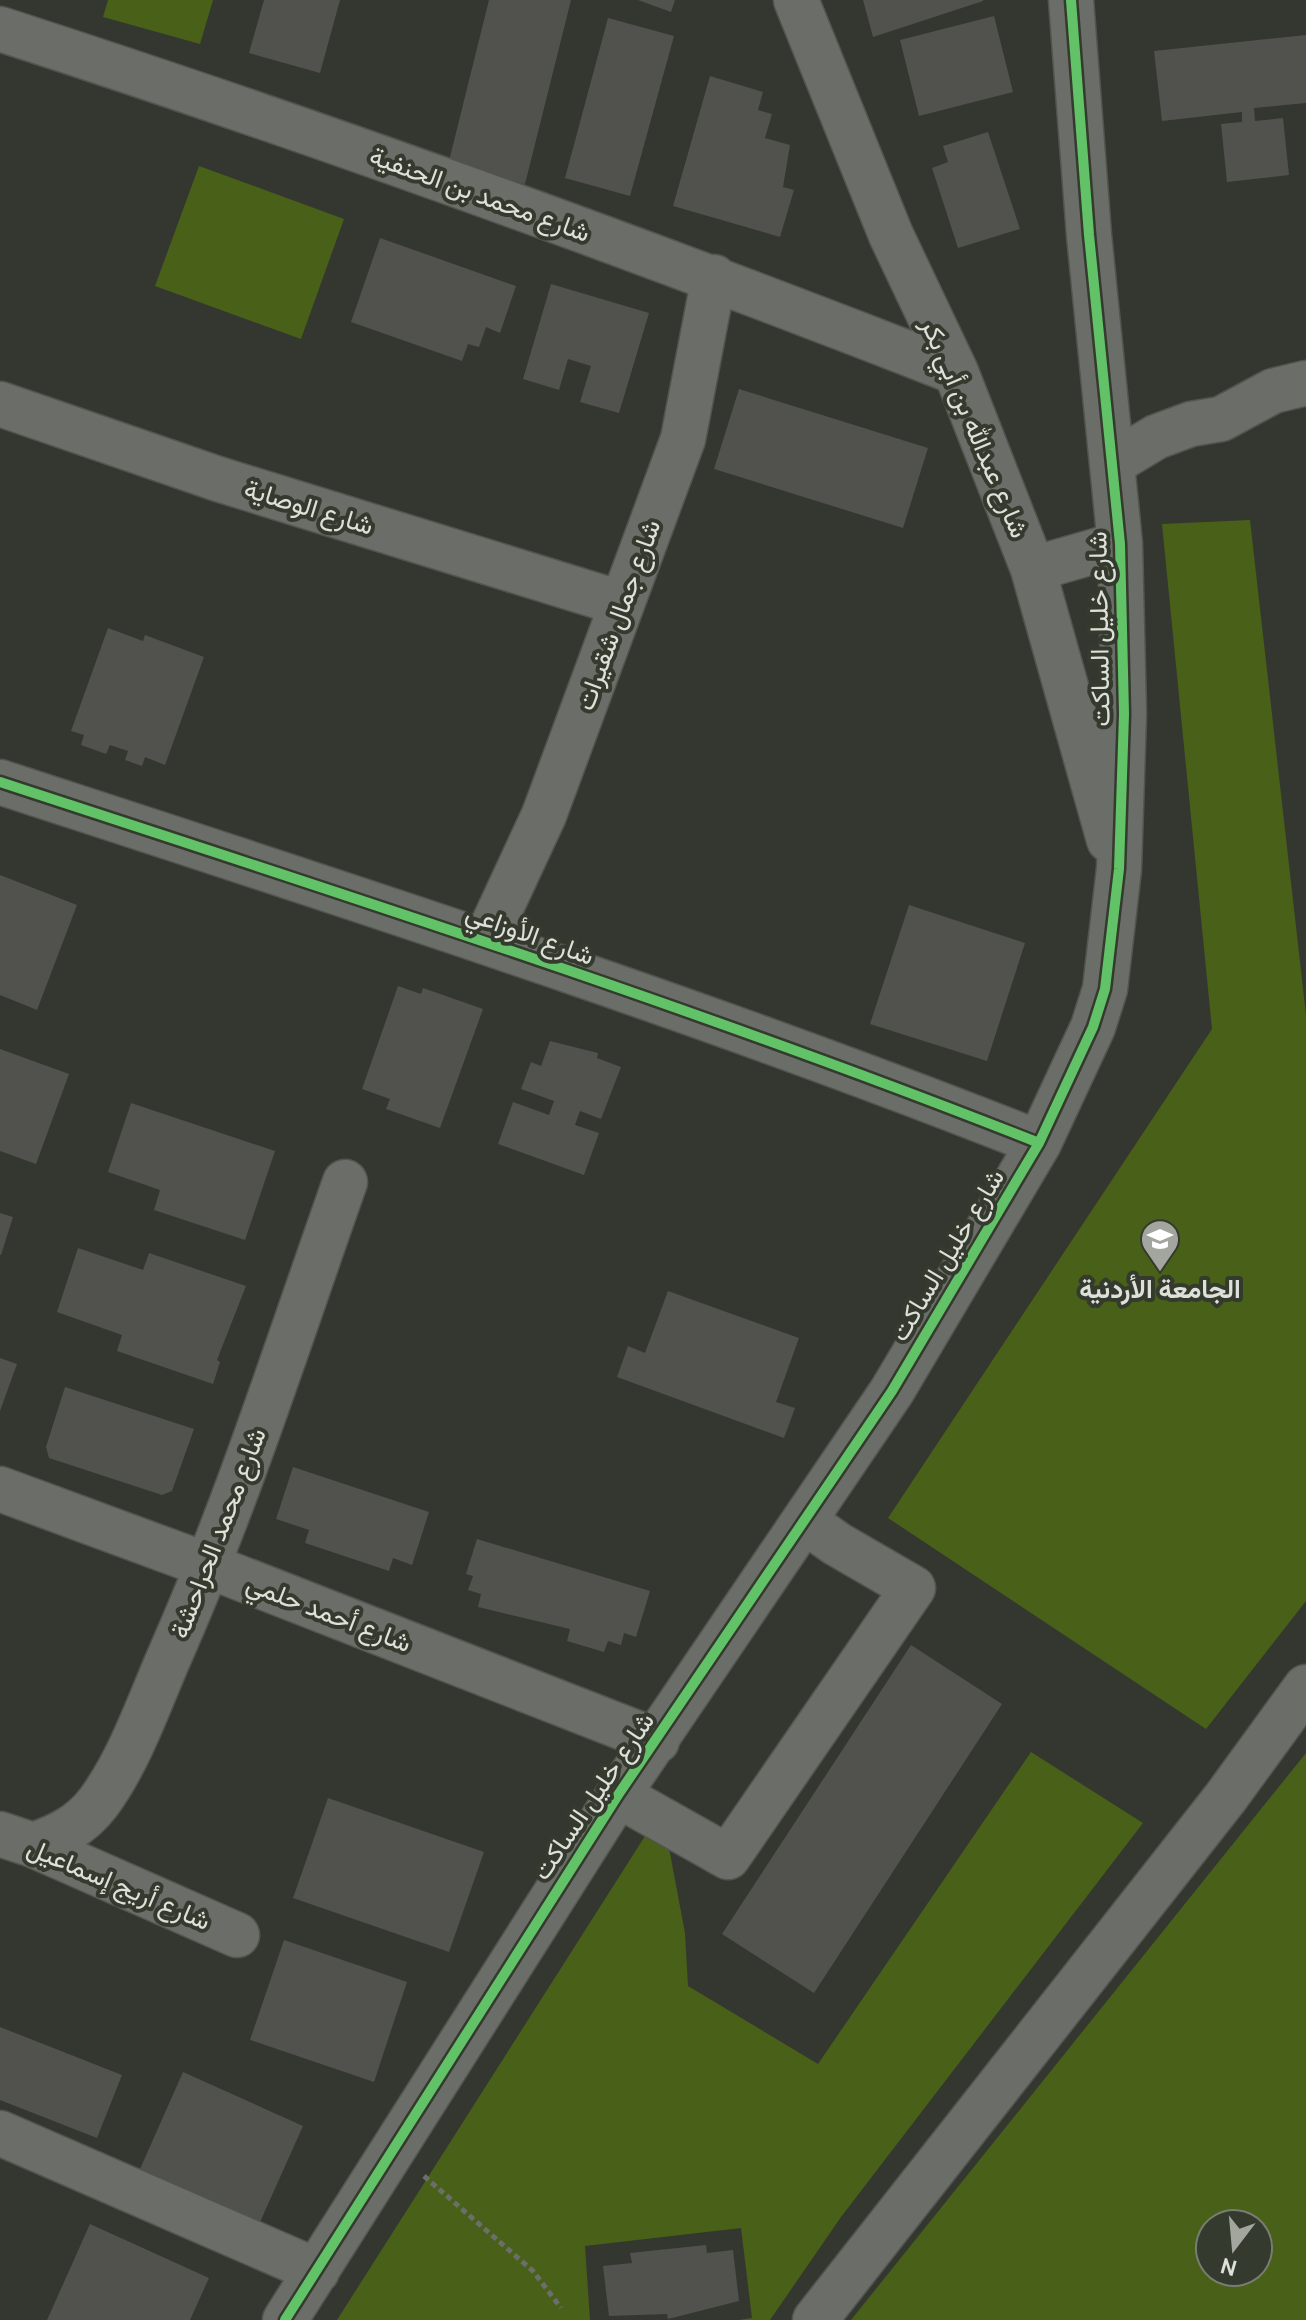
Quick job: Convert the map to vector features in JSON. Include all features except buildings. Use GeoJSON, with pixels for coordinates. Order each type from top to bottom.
{"type":"FeatureCollection","features":[{"type":"Feature","properties":{"kind":"street","name":"شارع عبدالله بن أبي بكر"},"geometry":{"type":"LineString","coordinates":[[796,0],[891,235],[956,372],[1033,569],[1084,759],[1119,869]]}},
{"type":"Feature","properties":{"kind":"street","name":"شارع خليل الساكت"},"geometry":{"type":"LineString","coordinates":[[285,2320],[618,1795],[892,1391],[1039,1143],[1078,1065],[1105,989],[1119,869],[1124,714],[1120,544],[1089,235],[1071,0]]}},
{"type":"Feature","properties":{"kind":"street","name":"شارع محمد بن الحنفية"},"geometry":{"type":"LineString","coordinates":[[2,35],[156,79],[714,277],[956,372]]}},
{"type":"Feature","properties":{"kind":"street","name":"شارع جمال شقيرات"},"geometry":{"type":"LineString","coordinates":[[486,940],[544,815],[683,439],[714,277]]}},
{"type":"Feature","properties":{"kind":"street"},"geometry":{"type":"LineString","coordinates":[[1113,463],[1156,437],[1191,424],[1221,419],[1273,391],[1306,383]]}},
{"type":"Feature","properties":{"kind":"street","name":"شارع الوصاية"},"geometry":{"type":"LineString","coordinates":[[0,404],[218,479],[620,603]]}},
{"type":"Feature","properties":{"kind":"street"},"geometry":{"type":"LineString","coordinates":[[1033,569],[1120,544]]}},
{"type":"Feature","properties":{"kind":"street","name":"شارع الأوزاعي"},"geometry":{"type":"LineString","coordinates":[[0,782],[486,940],[859,1072],[1039,1143]]}},
{"type":"Feature","properties":{"kind":"street","name":"شارع محمد الحراحشة"},"geometry":{"type":"LineString","coordinates":[[17,1839],[57,1837],[80,1822],[99,1802],[152,1697],[209,1566],[345,1182]]}},
{"type":"Feature","properties":{"kind":"street","name":"شارع أحمد حلمي"},"geometry":{"type":"LineString","coordinates":[[0,1489],[209,1566],[657,1741]]}},
{"type":"Feature","properties":{"kind":"street"},"geometry":{"type":"LineString","coordinates":[[618,1795],[728,1857],[913,1588],[837,1544],[806,1522]]}},
{"type":"Feature","properties":{"kind":"street"},"geometry":{"type":"LineString","coordinates":[[815,2320],[1226,1797],[1306,1687]]}},
{"type":"Feature","properties":{"kind":"street","name":"شارع أريج إسماعيل"},"geometry":{"type":"LineString","coordinates":[[17,1839],[237,1935]]}},
{"type":"Feature","properties":{"kind":"street"},"geometry":{"type":"LineString","coordinates":[[0,2133],[317,2271]]}},
{"type":"Feature","properties":{"kind":"path"},"geometry":{"type":"LineString","coordinates":[[393,2148],[533,2271],[561,2308]]}},
{"type":"Feature","properties":{"kind":"green space"},"geometry":{"type":"Polygon","coordinates":[[[108,0],[213,0],[200,44],[103,17],[108,0]]]}},
{"type":"Feature","properties":{"kind":"green space"},"geometry":{"type":"Polygon","coordinates":[[[199,166],[344,219],[301,339],[155,286],[199,166]]]}},
{"type":"Feature","properties":{"kind":"green space"},"geometry":{"type":"Polygon","coordinates":[[[1250,520],[1306,1015],[1306,1601],[1206,1729],[888,1518],[1212,1029],[1162,524],[1250,520]]]}},
{"type":"Feature","properties":{"kind":"green space"},"geometry":{"type":"Polygon","coordinates":[[[1031,1752],[1143,1823],[841,2217],[770,2320],[739,2320],[752,2318],[741,2228],[585,2246],[590,2320],[337,2320],[647,1833],[669,1848],[685,1933],[688,1986],[818,2064],[1031,1752]]]}},
{"type":"Feature","properties":{"kind":"green space"},"geometry":{"type":"Polygon","coordinates":[[[1306,1753],[1306,2320],[851,2320],[1306,1753]]]}},
{"type":"Feature","properties":{"kind":"cycle path"},"geometry":{"type":"LineString","coordinates":[[285,2320],[618,1795],[892,1391],[1039,1143],[1093,1027],[1105,989],[1119,869],[1124,714],[1120,544],[1089,235],[1071,0]]}},
{"type":"Feature","properties":{"kind":"cycle path"},"geometry":{"type":"LineString","coordinates":[[0,782],[652,1000],[911,1093],[1039,1143]]}},
{"type":"Feature","properties":{"kind":"place","name":"الجامعة الأردنية"},"geometry":{"type":"Point","coordinates":[1160,1273]}}]}
